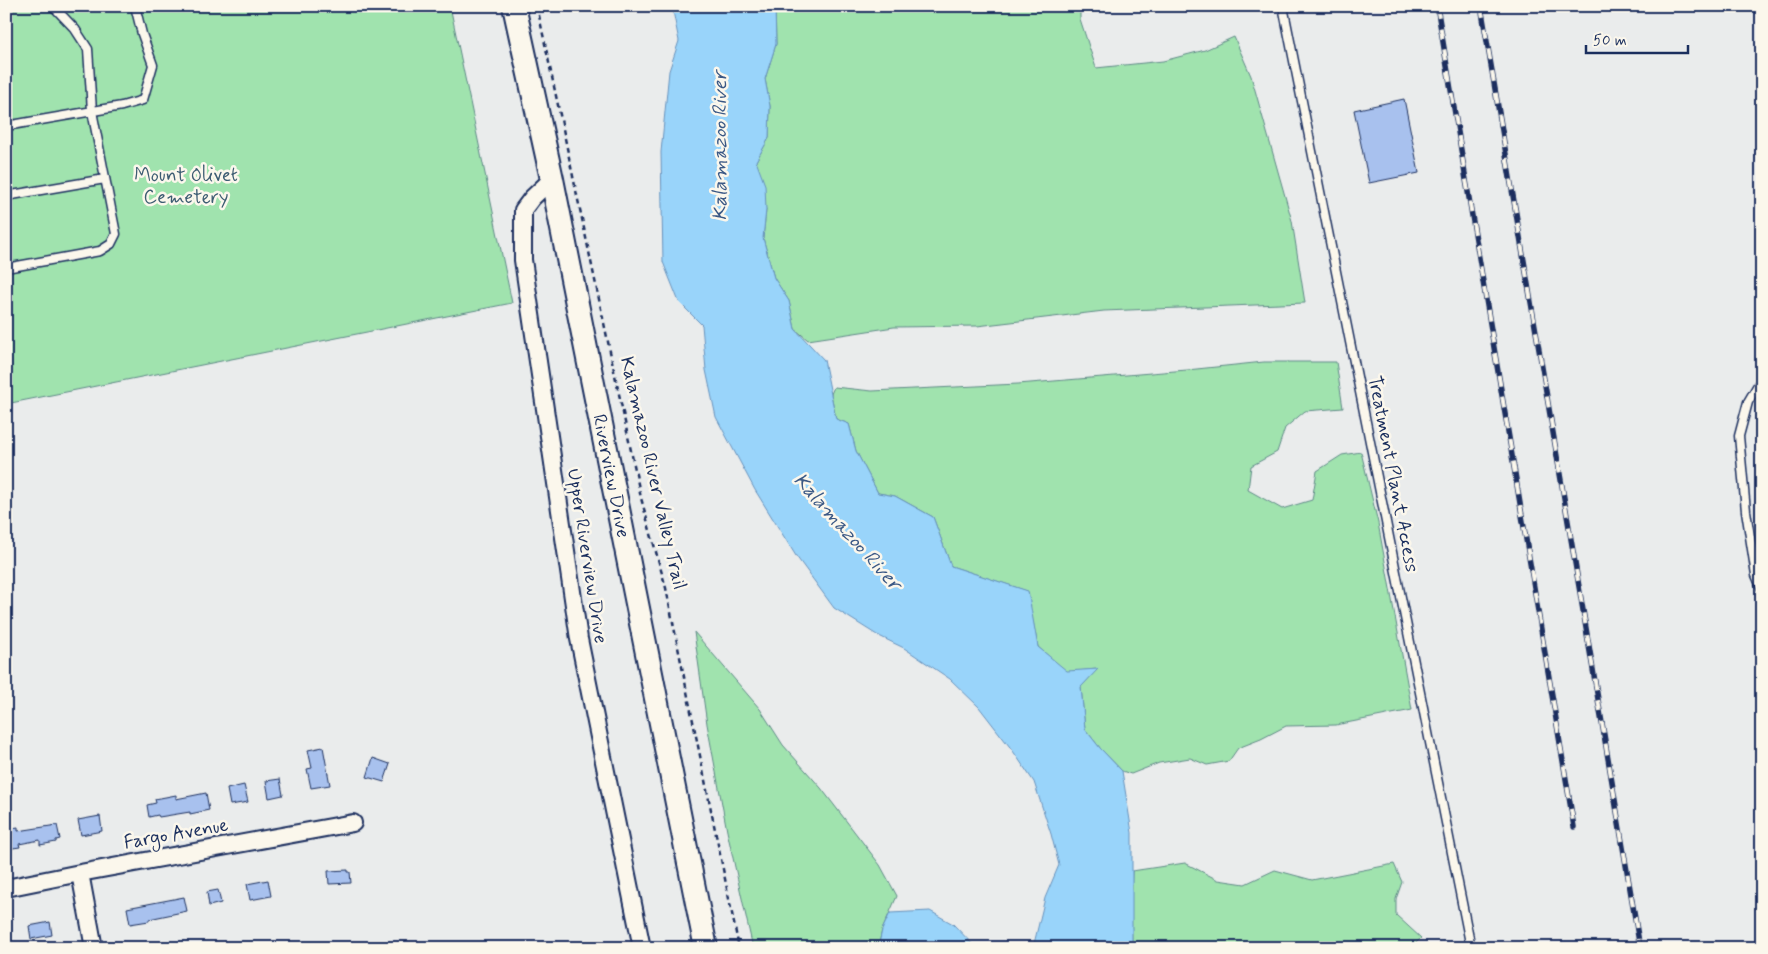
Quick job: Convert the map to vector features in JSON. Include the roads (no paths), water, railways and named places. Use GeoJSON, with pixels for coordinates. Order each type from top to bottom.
{"type":"FeatureCollection","features":[{"type":"Feature","properties":{"kind":"street","name":"Riverview Drive"},"geometry":{"type":"LineString","coordinates":[[514,6],[552,179],[706,948]]}},
{"type":"Feature","properties":{"kind":"street","name":"Upper Riverview Drive"},"geometry":{"type":"LineString","coordinates":[[552,179],[532,198],[523,210],[523,260],[579,639],[642,948]]}},
{"type":"Feature","properties":{"kind":"street","name":"Fargo Avenue"},"geometry":{"type":"LineString","coordinates":[[6,888],[80,872],[353,823]]}},
{"type":"Feature","properties":{"kind":"street"},"geometry":{"type":"LineString","coordinates":[[80,872],[94,948]]}},
{"type":"Feature","properties":{"kind":"lane"},"geometry":{"type":"LineString","coordinates":[[6,268],[100,251],[111,244],[116,234],[92,111],[88,49],[75,29],[53,6]]}},
{"type":"Feature","properties":{"kind":"lane"},"geometry":{"type":"LineString","coordinates":[[6,126],[143,100],[153,65],[135,6]]}},
{"type":"Feature","properties":{"kind":"lane","name":"Treatment Plant Access"},"geometry":{"type":"LineString","coordinates":[[1283,6],[1471,948]]}},
{"type":"Feature","properties":{"kind":"lane"},"geometry":{"type":"LineString","coordinates":[[6,196],[105,179]]}},
{"type":"Feature","properties":{"kind":"lane"},"geometry":{"type":"LineString","coordinates":[[1762,378],[1748,402],[1739,436],[1746,511],[1756,575],[1762,589]]}},
{"type":"Feature","properties":{"kind":"water","name":"Kalamazoo River"},"geometry":{"type":"Polygon","coordinates":[[[672,6],[775,6],[776,44],[765,79],[770,106],[769,138],[756,161],[765,185],[766,210],[763,238],[774,278],[789,301],[795,329],[824,360],[836,419],[849,424],[856,451],[878,493],[895,496],[933,517],[951,566],[1028,591],[1038,647],[1067,671],[1098,669],[1081,687],[1085,729],[1122,771],[1132,833],[1132,948],[1033,948],[1045,898],[1059,865],[1034,782],[979,707],[950,679],[904,648],[877,635],[834,608],[796,556],[755,490],[716,417],[706,370],[702,325],[679,302],[663,262],[661,152],[669,71],[679,41],[672,6]]]}},
{"type":"Feature","properties":{"kind":"water"},"geometry":{"type":"Polygon","coordinates":[[[930,911],[953,924],[976,948],[878,948],[882,930],[890,913],[930,911]]]}},
{"type":"Feature","properties":{"kind":"railway"},"geometry":{"type":"LineString","coordinates":[[1437,6],[1574,827]]}},
{"type":"Feature","properties":{"kind":"railway"},"geometry":{"type":"LineString","coordinates":[[1481,6],[1640,948]]}},
{"type":"Feature","properties":{"kind":"park label","name":"Mount Olivet Cemetery"},"geometry":{"type":"Point","coordinates":[186,186]}}]}
